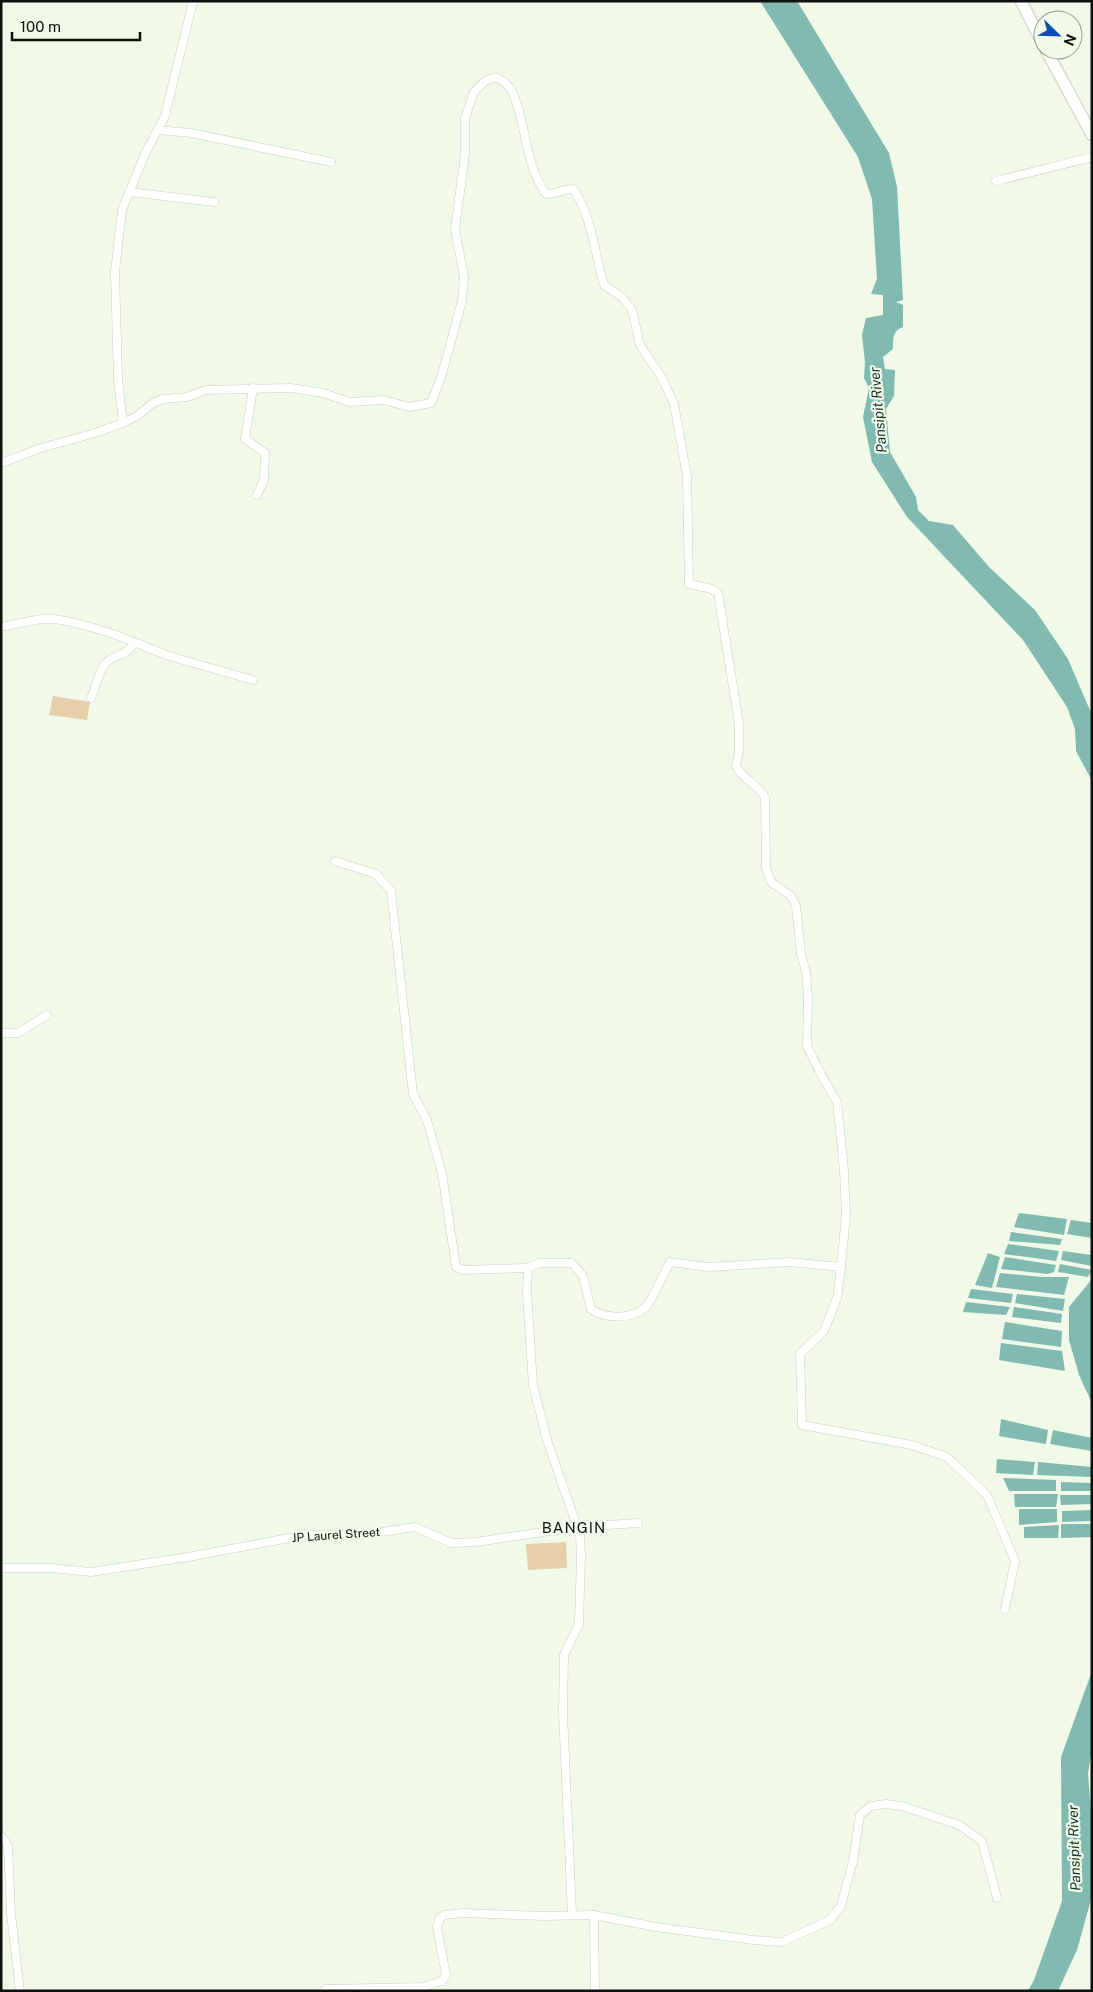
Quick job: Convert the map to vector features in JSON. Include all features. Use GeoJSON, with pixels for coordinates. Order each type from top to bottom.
{"type":"FeatureCollection","features":[{"type":"Feature","properties":{"kind":"main road"},"geometry":{"type":"LineString","coordinates":[[1021,1],[1033,24]]}},
{"type":"Feature","properties":{"kind":"main road"},"geometry":{"type":"LineString","coordinates":[[1051,60],[1092,135]]}},
{"type":"Feature","properties":{"kind":"street"},"geometry":{"type":"LineString","coordinates":[[123,423],[118,380],[115,272],[122,210],[145,154],[165,116],[193,1]]}},
{"type":"Feature","properties":{"kind":"street"},"geometry":{"type":"LineString","coordinates":[[1,463],[123,423],[137,416],[153,403],[163,399],[188,397],[206,390],[291,388],[323,393],[349,402],[384,400],[409,407],[431,403],[441,378],[462,300],[464,277],[455,229],[465,155],[465,118],[474,92],[485,81],[496,77],[505,82],[514,95],[523,135],[539,184],[546,194],[573,189],[580,198],[586,210],[604,285],[622,297],[632,310],[640,345],[662,378],[674,404],[687,476],[690,584],[712,589],[718,593],[740,724],[739,751],[736,766],[740,774],[760,789],[765,797],[766,868],[771,882],[791,896],[796,906],[801,954],[806,972],[808,998],[807,1046],[838,1102],[846,1215],[837,1298],[824,1330],[800,1354],[802,1425],[912,1446],[947,1457],[987,1495],[1015,1561],[1005,1610]]}},
{"type":"Feature","properties":{"kind":"street"},"geometry":{"type":"LineString","coordinates":[[158,130],[191,133],[331,162]]}},
{"type":"Feature","properties":{"kind":"street"},"geometry":{"type":"LineString","coordinates":[[996,181],[1092,156]]}},
{"type":"Feature","properties":{"kind":"street"},"geometry":{"type":"LineString","coordinates":[[129,192],[214,202]]}},
{"type":"Feature","properties":{"kind":"street"},"geometry":{"type":"LineString","coordinates":[[253,388],[245,438],[265,453],[264,480],[257,495]]}},
{"type":"Feature","properties":{"kind":"street"},"geometry":{"type":"LineString","coordinates":[[1,627],[45,618],[66,621],[121,636],[169,656],[253,680]]}},
{"type":"Feature","properties":{"kind":"street"},"geometry":{"type":"LineString","coordinates":[[92,698],[105,664],[113,658],[126,654],[134,642]]}},
{"type":"Feature","properties":{"kind":"street"},"geometry":{"type":"LineString","coordinates":[[335,861],[376,874],[391,891],[413,1094],[427,1120],[442,1174],[456,1267],[463,1270],[528,1268],[539,1263],[572,1263],[583,1276],[591,1309],[599,1315],[627,1317],[646,1307],[670,1262],[709,1267],[789,1262],[841,1267]]}},
{"type":"Feature","properties":{"kind":"street"},"geometry":{"type":"LineString","coordinates":[[1,1033],[18,1033],[47,1015]]}},
{"type":"Feature","properties":{"kind":"street"},"geometry":{"type":"LineString","coordinates":[[528,1268],[527,1293],[533,1384],[547,1440],[580,1535],[579,1624],[564,1655],[563,1688],[572,1914]]}},
{"type":"Feature","properties":{"kind":"street","name":"JP Laurel Street"},"geometry":{"type":"LineString","coordinates":[[1,1568],[52,1568],[91,1572],[188,1558],[305,1535],[362,1535],[415,1528],[451,1543],[476,1542],[576,1527],[638,1523]]}},
{"type":"Feature","properties":{"kind":"street"},"geometry":{"type":"LineString","coordinates":[[323,1991],[326,1989],[423,1987],[442,1981],[446,1975],[437,1927],[439,1919],[444,1915],[463,1912],[544,1916],[594,1915],[656,1927],[782,1942],[830,1920],[841,1906],[853,1861],[860,1815],[871,1806],[886,1804],[902,1806],[959,1825],[982,1841],[997,1898]]}},
{"type":"Feature","properties":{"kind":"street"},"geometry":{"type":"LineString","coordinates":[[1,1836],[8,1846],[10,1914],[20,1991]]}},
{"type":"Feature","properties":{"kind":"street"},"geometry":{"type":"LineString","coordinates":[[594,1915],[595,1991]]}},
{"type":"Feature","properties":{"kind":"shaded area"},"geometry":{"type":"Polygon","coordinates":[[[53,696],[90,702],[87,720],[49,715],[53,696]]]}},
{"type":"Feature","properties":{"kind":"shaded area"},"geometry":{"type":"Polygon","coordinates":[[[566,1542],[567,1568],[528,1570],[526,1544],[566,1542]]]}},
{"type":"Feature","properties":{"kind":"water","name":"Pansipit River"},"geometry":{"type":"Polygon","coordinates":[[[760,1],[797,1],[889,153],[897,187],[903,300],[896,302],[903,305],[903,327],[895,333],[893,349],[883,357],[885,369],[895,370],[894,396],[886,409],[890,452],[916,497],[918,510],[929,521],[953,525],[989,567],[1035,610],[1068,659],[1092,715],[1092,781],[1076,751],[1075,729],[1067,707],[1023,640],[907,517],[872,462],[863,417],[869,388],[864,378],[865,362],[862,335],[866,318],[883,315],[883,295],[871,294],[877,279],[872,199],[858,157],[760,1]]]}},
{"type":"Feature","properties":{"kind":"water"},"geometry":{"type":"Polygon","coordinates":[[[1019,1213],[1067,1219],[1064,1235],[1014,1227],[1019,1213]]]}},
{"type":"Feature","properties":{"kind":"water"},"geometry":{"type":"Polygon","coordinates":[[[1071,1220],[1092,1223],[1092,1238],[1067,1234],[1071,1220]]]}},
{"type":"Feature","properties":{"kind":"water"},"geometry":{"type":"Polygon","coordinates":[[[1011,1232],[1062,1239],[1060,1245],[1009,1241],[1011,1232]]]}},
{"type":"Feature","properties":{"kind":"water"},"geometry":{"type":"Polygon","coordinates":[[[1008,1244],[1059,1251],[1056,1261],[1004,1254],[1008,1244]]]}},
{"type":"Feature","properties":{"kind":"water"},"geometry":{"type":"Polygon","coordinates":[[[1063,1251],[1092,1255],[1092,1266],[1061,1260],[1063,1251]]]}},
{"type":"Feature","properties":{"kind":"water"},"geometry":{"type":"Polygon","coordinates":[[[988,1253],[1000,1257],[992,1288],[975,1285],[988,1253]]]}},
{"type":"Feature","properties":{"kind":"water"},"geometry":{"type":"Polygon","coordinates":[[[1005,1257],[1056,1265],[1054,1272],[1048,1274],[1001,1269],[1005,1257]]]}},
{"type":"Feature","properties":{"kind":"water"},"geometry":{"type":"Polygon","coordinates":[[[1060,1264],[1092,1270],[1088,1277],[1058,1272],[1060,1264]]]}},
{"type":"Feature","properties":{"kind":"water"},"geometry":{"type":"Polygon","coordinates":[[[1000,1273],[1043,1277],[1069,1277],[1064,1295],[996,1287],[1000,1273]]]}},
{"type":"Feature","properties":{"kind":"water"},"geometry":{"type":"Polygon","coordinates":[[[1092,1279],[1092,1403],[1079,1375],[1069,1340],[1069,1307],[1092,1279]]]}},
{"type":"Feature","properties":{"kind":"water"},"geometry":{"type":"Polygon","coordinates":[[[971,1289],[1013,1294],[1011,1303],[968,1298],[971,1289]]]}},
{"type":"Feature","properties":{"kind":"water"},"geometry":{"type":"Polygon","coordinates":[[[1017,1294],[1065,1299],[1063,1311],[1015,1303],[1017,1294]]]}},
{"type":"Feature","properties":{"kind":"water"},"geometry":{"type":"Polygon","coordinates":[[[966,1302],[1010,1307],[1006,1315],[963,1312],[966,1302]]]}},
{"type":"Feature","properties":{"kind":"water"},"geometry":{"type":"Polygon","coordinates":[[[1014,1307],[1062,1314],[1061,1323],[1012,1317],[1014,1307]]]}},
{"type":"Feature","properties":{"kind":"water"},"geometry":{"type":"Polygon","coordinates":[[[1005,1322],[1062,1331],[1061,1347],[1002,1339],[1005,1322]]]}},
{"type":"Feature","properties":{"kind":"water"},"geometry":{"type":"Polygon","coordinates":[[[1001,1343],[1062,1351],[1065,1371],[999,1360],[1001,1343]]]}},
{"type":"Feature","properties":{"kind":"water"},"geometry":{"type":"Polygon","coordinates":[[[1001,1419],[1048,1430],[1046,1444],[999,1436],[1001,1419]]]}},
{"type":"Feature","properties":{"kind":"water"},"geometry":{"type":"Polygon","coordinates":[[[1053,1430],[1092,1438],[1092,1451],[1050,1444],[1053,1430]]]}},
{"type":"Feature","properties":{"kind":"water"},"geometry":{"type":"Polygon","coordinates":[[[997,1459],[1035,1462],[1033,1475],[996,1473],[997,1459]]]}},
{"type":"Feature","properties":{"kind":"water"},"geometry":{"type":"Polygon","coordinates":[[[1038,1462],[1092,1467],[1092,1477],[1037,1475],[1038,1462]]]}},
{"type":"Feature","properties":{"kind":"water"},"geometry":{"type":"Polygon","coordinates":[[[1003,1478],[1056,1480],[1056,1491],[1009,1491],[1003,1478]]]}},
{"type":"Feature","properties":{"kind":"water"},"geometry":{"type":"Polygon","coordinates":[[[1061,1482],[1092,1483],[1092,1491],[1061,1491],[1061,1482]]]}},
{"type":"Feature","properties":{"kind":"water"},"geometry":{"type":"Polygon","coordinates":[[[1014,1494],[1058,1494],[1056,1507],[1015,1507],[1014,1494]]]}},
{"type":"Feature","properties":{"kind":"water"},"geometry":{"type":"Polygon","coordinates":[[[1060,1495],[1092,1495],[1092,1504],[1061,1505],[1060,1495]]]}},
{"type":"Feature","properties":{"kind":"water"},"geometry":{"type":"Polygon","coordinates":[[[1019,1509],[1057,1509],[1057,1522],[1019,1525],[1019,1509]]]}},
{"type":"Feature","properties":{"kind":"water"},"geometry":{"type":"Polygon","coordinates":[[[1092,1510],[1092,1521],[1062,1522],[1062,1511],[1092,1510]]]}},
{"type":"Feature","properties":{"kind":"water"},"geometry":{"type":"Polygon","coordinates":[[[1061,1524],[1092,1524],[1092,1537],[1061,1538],[1061,1524]]]}},
{"type":"Feature","properties":{"kind":"water"},"geometry":{"type":"Polygon","coordinates":[[[1059,1525],[1058,1538],[1024,1538],[1024,1527],[1059,1525]]]}},
{"type":"Feature","properties":{"kind":"water","name":"Pansipit River"},"geometry":{"type":"Polygon","coordinates":[[[1092,1671],[1092,1749],[1088,1773],[1092,1826],[1092,1896],[1077,1950],[1058,1991],[1028,1991],[1034,1980],[1062,1901],[1061,1757],[1092,1671]]]}},
{"type":"Feature","properties":{"kind":"district","name":"BANGIN"},"geometry":{"type":"Point","coordinates":[574,1527]}}]}
